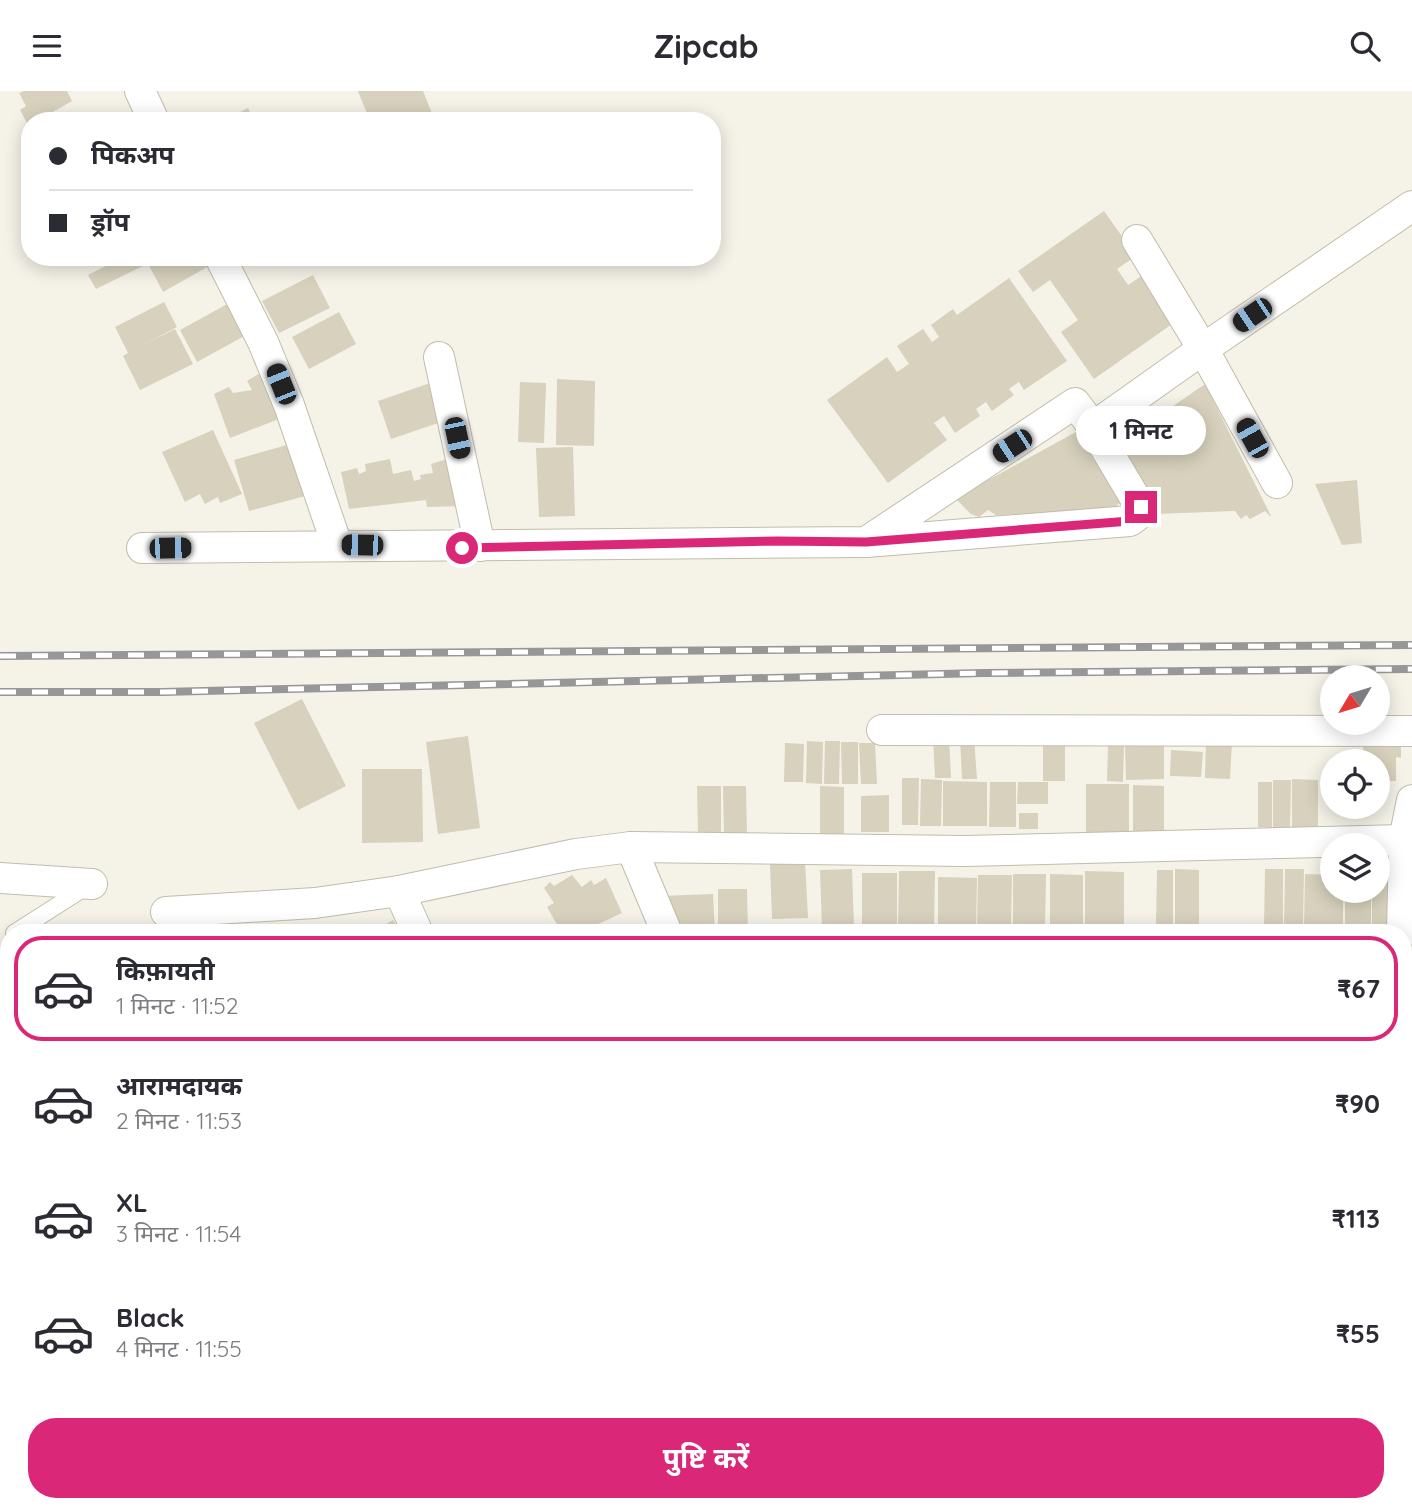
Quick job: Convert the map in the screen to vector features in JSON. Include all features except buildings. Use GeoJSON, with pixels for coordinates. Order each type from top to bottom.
{"type":"FeatureCollection","features":[{"type":"Feature","properties":{"kind":"street"},"geometry":{"type":"LineString","coordinates":[[140,91],[150,112]]}},
{"type":"Feature","properties":{"kind":"street"},"geometry":{"type":"LineString","coordinates":[[1093,427],[1412,206]]}},
{"type":"Feature","properties":{"kind":"street"},"geometry":{"type":"LineString","coordinates":[[1138,240],[1203,349],[1277,483]]}},
{"type":"Feature","properties":{"kind":"street"},"geometry":{"type":"LineString","coordinates":[[225,266],[263,342],[289,405],[337,545]]}},
{"type":"Feature","properties":{"kind":"street"},"geometry":{"type":"LineString","coordinates":[[439,357],[480,546]]}},
{"type":"Feature","properties":{"kind":"street"},"geometry":{"type":"LineString","coordinates":[[142,548],[866,542],[1130,521],[1138,515],[1141,507],[1093,427],[1075,403],[866,542]]}},
{"type":"Feature","properties":{"kind":"street"},"geometry":{"type":"LineString","coordinates":[[882,730],[1412,731]]}},
{"type":"Feature","properties":{"kind":"street"},"geometry":{"type":"LineString","coordinates":[[1402,924],[1404,840],[1412,800]]}},
{"type":"Feature","properties":{"kind":"street"},"geometry":{"type":"LineString","coordinates":[[166,912],[315,903],[399,891],[576,854],[631,848],[965,852],[1404,840]]}},
{"type":"Feature","properties":{"kind":"street"},"geometry":{"type":"LineString","coordinates":[[631,848],[663,924]]}},
{"type":"Feature","properties":{"kind":"street"},"geometry":{"type":"LineString","coordinates":[[0,878],[92,884]]}},
{"type":"Feature","properties":{"kind":"street"},"geometry":{"type":"LineString","coordinates":[[399,891],[414,924]]}},
{"type":"Feature","properties":{"kind":"lane"},"geometry":{"type":"LineString","coordinates":[[28,924],[92,884]]}},
{"type":"Feature","properties":{"kind":"railway"},"geometry":{"type":"LineString","coordinates":[[0,656],[1412,645]]}},
{"type":"Feature","properties":{"kind":"railway"},"geometry":{"type":"LineString","coordinates":[[0,692],[162,692],[984,673],[1412,669]]}},
{"type":"Feature","properties":{"kind":"route"},"geometry":{"type":"LineString","coordinates":[[462,548],[778,541],[866,542],[1130,521],[1138,515],[1141,507]]}}]}
